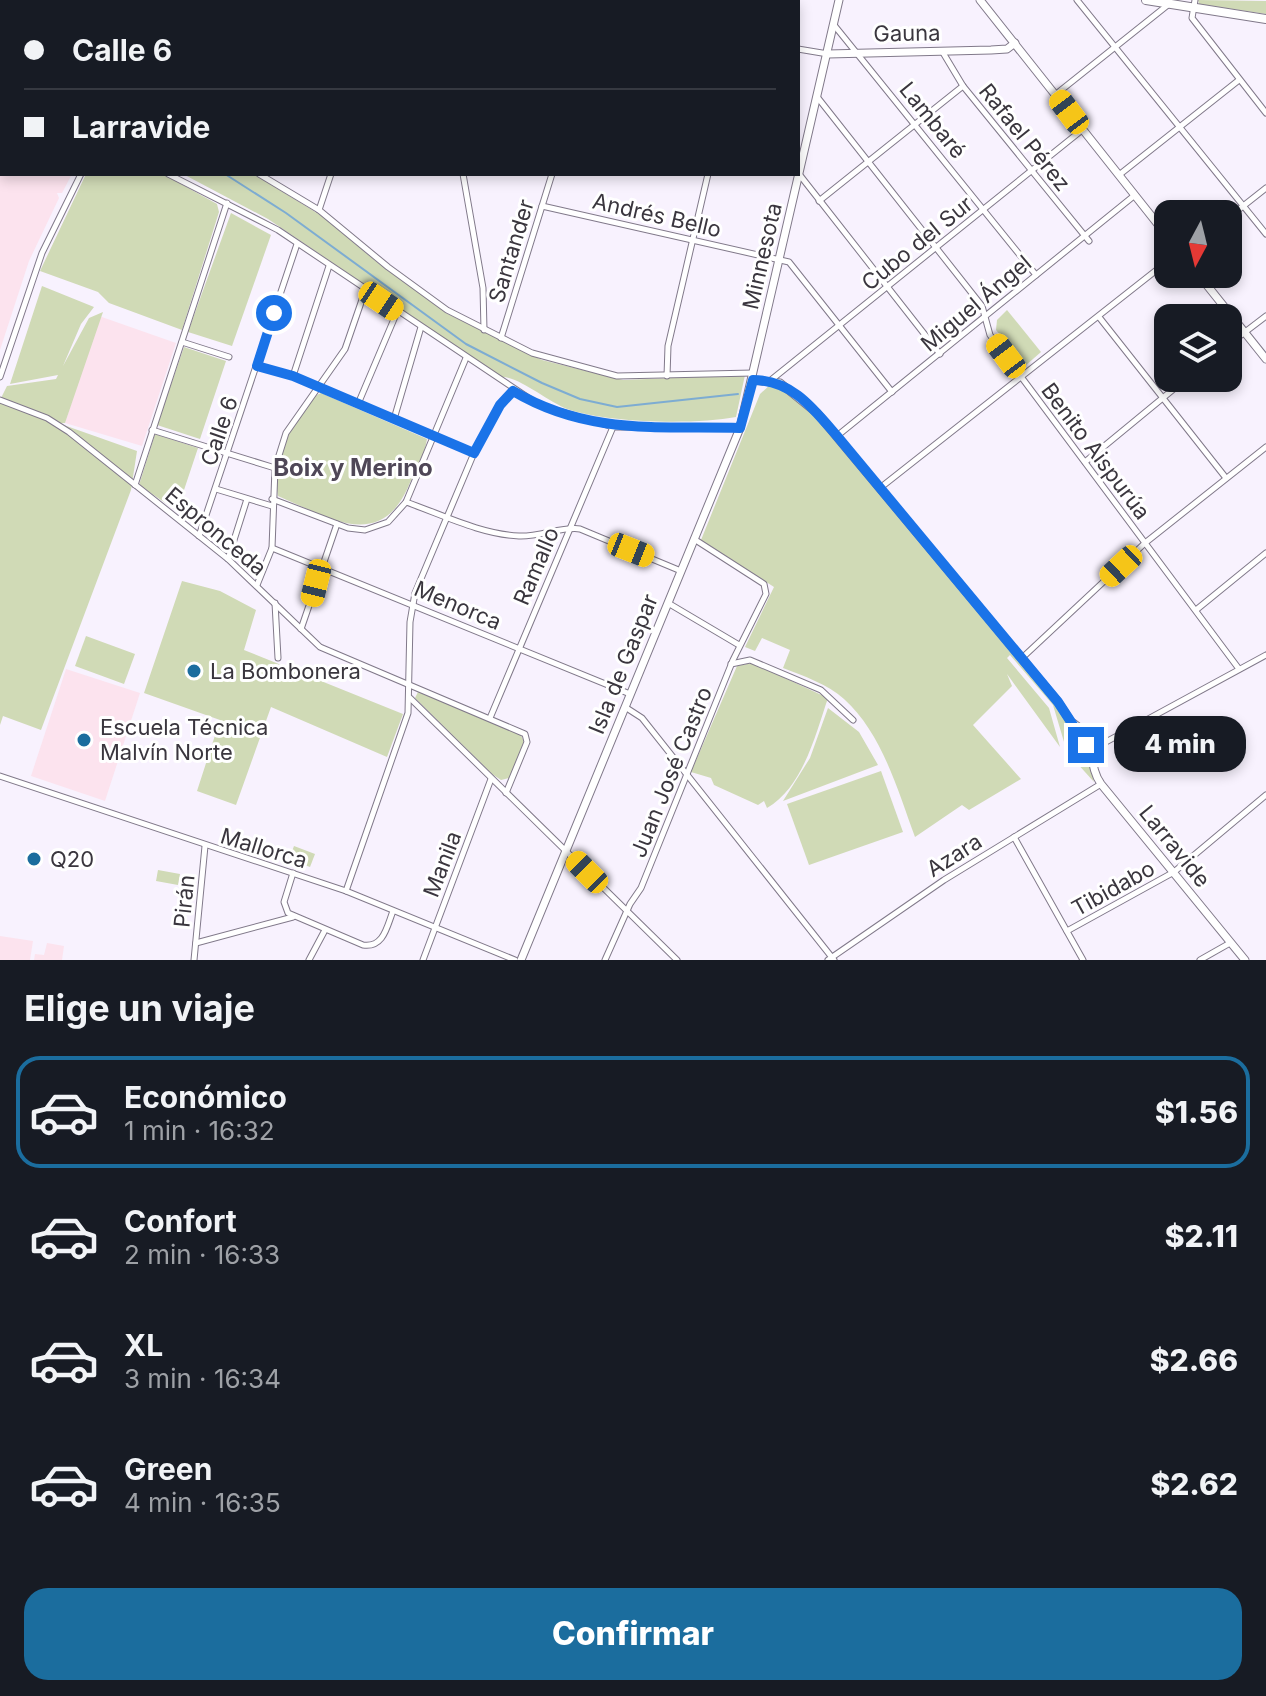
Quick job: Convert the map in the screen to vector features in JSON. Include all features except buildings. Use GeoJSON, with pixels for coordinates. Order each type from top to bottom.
{"type":"FeatureCollection","features":[{"type":"Feature","properties":{"kind":"main road"},"geometry":{"type":"LineString","coordinates":[[1146,0],[1195,4],[1266,19]]}},
{"type":"Feature","properties":{"kind":"street","name":"Minnesota"},"geometry":{"type":"LineString","coordinates":[[800,170],[839,0]]}},
{"type":"Feature","properties":{"kind":"street"},"geometry":{"type":"LineString","coordinates":[[980,0],[1154,219]]}},
{"type":"Feature","properties":{"kind":"street"},"geometry":{"type":"LineString","coordinates":[[1077,0],[1266,234]]}},
{"type":"Feature","properties":{"kind":"street"},"geometry":{"type":"LineString","coordinates":[[1055,95],[1169,3]]}},
{"type":"Feature","properties":{"kind":"street"},"geometry":{"type":"LineString","coordinates":[[1195,4],[1192,18],[1266,113]]}},
{"type":"Feature","properties":{"kind":"street","name":"Lambaré"},"geometry":{"type":"LineString","coordinates":[[834,25],[1036,275]]}},
{"type":"Feature","properties":{"kind":"street"},"geometry":{"type":"LineString","coordinates":[[991,50],[1001,42],[1004,30]]}},
{"type":"Feature","properties":{"kind":"street","name":"Gauna"},"geometry":{"type":"LineString","coordinates":[[800,49],[828,54],[991,50],[1007,49],[1015,43]]}},
{"type":"Feature","properties":{"kind":"street","name":"Rafael Pérez"},"geometry":{"type":"LineString","coordinates":[[942,51],[963,86],[1089,241]]}},
{"type":"Feature","properties":{"kind":"street"},"geometry":{"type":"LineString","coordinates":[[1119,175],[1239,80]]}},
{"type":"Feature","properties":{"kind":"street"},"geometry":{"type":"LineString","coordinates":[[819,201],[963,86]]}},
{"type":"Feature","properties":{"kind":"street","name":"Benito Aispurúa"},"geometry":{"type":"LineString","coordinates":[[818,98],[982,306],[990,335],[1239,669]]}},
{"type":"Feature","properties":{"kind":"street","name":"Cubo del Sur"},"geometry":{"type":"LineString","coordinates":[[771,380],[1082,130]]}},
{"type":"Feature","properties":{"kind":"street"},"geometry":{"type":"LineString","coordinates":[[800,175],[940,354]]}},
{"type":"Feature","properties":{"kind":"street"},"geometry":{"type":"LineString","coordinates":[[0,377],[42,253],[80,176]]}},
{"type":"Feature","properties":{"kind":"street"},"geometry":{"type":"LineString","coordinates":[[172,176],[227,203],[297,244],[513,391],[561,414],[613,427],[740,428]]}},
{"type":"Feature","properties":{"kind":"street"},"geometry":{"type":"LineString","coordinates":[[262,176],[319,210],[388,267],[447,310],[532,353],[602,374],[753,376],[771,380]]}},
{"type":"Feature","properties":{"kind":"street"},"geometry":{"type":"LineString","coordinates":[[319,210],[330,176]]}},
{"type":"Feature","properties":{"kind":"street"},"geometry":{"type":"LineString","coordinates":[[463,176],[483,288],[484,330]]}},
{"type":"Feature","properties":{"kind":"street","name":"Santander"},"geometry":{"type":"LineString","coordinates":[[501,338],[551,176]]}},
{"type":"Feature","properties":{"kind":"street"},"geometry":{"type":"LineString","coordinates":[[667,376],[668,346],[708,176]]}},
{"type":"Feature","properties":{"kind":"street","name":"Minnesota"},"geometry":{"type":"LineString","coordinates":[[753,376],[799,176]]}},
{"type":"Feature","properties":{"kind":"street"},"geometry":{"type":"LineString","coordinates":[[1244,206],[1266,188]]}},
{"type":"Feature","properties":{"kind":"street","name":"Miguel Ángel"},"geometry":{"type":"LineString","coordinates":[[837,436],[1135,195]]}},
{"type":"Feature","properties":{"kind":"street"},"geometry":{"type":"LineString","coordinates":[[135,485],[227,203]]}},
{"type":"Feature","properties":{"kind":"street","name":"Andrés Bello"},"geometry":{"type":"LineString","coordinates":[[542,206],[780,259]]}},
{"type":"Feature","properties":{"kind":"street","name":"Calle 6"},"geometry":{"type":"LineString","coordinates":[[199,536],[297,244]]}},
{"type":"Feature","properties":{"kind":"street"},"geometry":{"type":"LineString","coordinates":[[780,259],[791,263],[892,392]]}},
{"type":"Feature","properties":{"kind":"street"},"geometry":{"type":"LineString","coordinates":[[293,376],[329,266]]}},
{"type":"Feature","properties":{"kind":"street"},"geometry":{"type":"LineString","coordinates":[[880,488],[1154,272]]}},
{"type":"Feature","properties":{"kind":"street"},"geometry":{"type":"LineString","coordinates":[[1209,288],[1266,359]]}},
{"type":"Feature","properties":{"kind":"street"},"geometry":{"type":"LineString","coordinates":[[257,585],[272,548],[275,468],[286,433],[350,340],[365,291]]}},
{"type":"Feature","properties":{"kind":"street"},"geometry":{"type":"LineString","coordinates":[[358,404],[397,312]]}},
{"type":"Feature","properties":{"kind":"street"},"geometry":{"type":"LineString","coordinates":[[1242,334],[1266,316]]}},
{"type":"Feature","properties":{"kind":"street"},"geometry":{"type":"LineString","coordinates":[[1099,317],[1226,478]]}},
{"type":"Feature","properties":{"kind":"street"},"geometry":{"type":"LineString","coordinates":[[394,419],[421,327]]}},
{"type":"Feature","properties":{"kind":"street"},"geometry":{"type":"LineString","coordinates":[[182,342],[229,357]]}},
{"type":"Feature","properties":{"kind":"street"},"geometry":{"type":"LineString","coordinates":[[216,489],[365,530],[388,522],[406,502],[466,358]]}},
{"type":"Feature","properties":{"kind":"street"},"geometry":{"type":"LineString","coordinates":[[257,366],[293,376],[474,453]]}},
{"type":"Feature","properties":{"kind":"street","name":"Isla de Gaspar"},"geometry":{"type":"LineString","coordinates":[[521,960],[740,428],[753,376]]}},
{"type":"Feature","properties":{"kind":"street","name":"Larravide"},"geometry":{"type":"LineString","coordinates":[[771,380],[803,399],[837,436],[1073,723],[1088,737],[1093,749],[1093,771],[1101,784],[1245,960]]}},
{"type":"Feature","properties":{"kind":"street"},"geometry":{"type":"LineString","coordinates":[[346,891],[410,698],[412,605],[474,453],[500,405],[513,391]]}},
{"type":"Feature","properties":{"kind":"street"},"geometry":{"type":"LineString","coordinates":[[1085,462],[1170,392]]}},
{"type":"Feature","properties":{"kind":"street","name":"Espronceda"},"geometry":{"type":"LineString","coordinates":[[0,400],[47,418],[135,485],[228,559],[301,630],[330,652],[526,735],[527,742],[506,793]]}},
{"type":"Feature","properties":{"kind":"street","name":"Ramallo"},"geometry":{"type":"LineString","coordinates":[[490,718],[613,427]]}},
{"type":"Feature","properties":{"kind":"street"},"geometry":{"type":"LineString","coordinates":[[152,430],[275,468]]}},
{"type":"Feature","properties":{"kind":"street"},"geometry":{"type":"LineString","coordinates":[[1022,658],[1145,543],[1266,447]]}},
{"type":"Feature","properties":{"kind":"street"},"geometry":{"type":"LineString","coordinates":[[228,559],[247,499]]}},
{"type":"Feature","properties":{"kind":"street"},"geometry":{"type":"LineString","coordinates":[[406,502],[511,535],[554,534],[570,527],[681,571]]}},
{"type":"Feature","properties":{"kind":"street"},"geometry":{"type":"LineString","coordinates":[[301,630],[320,566],[337,524]]}},
{"type":"Feature","properties":{"kind":"street","name":"Juan José Castro"},"geometry":{"type":"LineString","coordinates":[[605,960],[645,880],[739,645],[766,594],[764,584],[694,539]]}},
{"type":"Feature","properties":{"kind":"street","name":"Menorca"},"geometry":{"type":"LineString","coordinates":[[272,548],[630,694]]}},
{"type":"Feature","properties":{"kind":"street"},"geometry":{"type":"LineString","coordinates":[[1196,610],[1266,553]]}},
{"type":"Feature","properties":{"kind":"street"},"geometry":{"type":"LineString","coordinates":[[275,602],[278,658]]}},
{"type":"Feature","properties":{"kind":"street"},"geometry":{"type":"LineString","coordinates":[[668,603],[739,645]]}},
{"type":"Feature","properties":{"kind":"street"},"geometry":{"type":"LineString","coordinates":[[1093,749],[1266,655]]}},
{"type":"Feature","properties":{"kind":"street"},"geometry":{"type":"LineString","coordinates":[[731,664],[750,660],[821,690],[853,720]]}},
{"type":"Feature","properties":{"kind":"street"},"geometry":{"type":"LineString","coordinates":[[410,698],[677,960]]}},
{"type":"Feature","properties":{"kind":"street"},"geometry":{"type":"LineString","coordinates":[[625,707],[642,718],[831,959]]}},
{"type":"Feature","properties":{"kind":"street","name":"Mallorca"},"geometry":{"type":"LineString","coordinates":[[0,776],[346,891],[515,960]]}},
{"type":"Feature","properties":{"kind":"street","name":"Manila"},"geometry":{"type":"LineString","coordinates":[[423,960],[491,779]]}},
{"type":"Feature","properties":{"kind":"street","name":"Azara"},"geometry":{"type":"LineString","coordinates":[[831,959],[1014,837],[1101,784]]}},
{"type":"Feature","properties":{"kind":"street","name":"Tibidabo"},"geometry":{"type":"LineString","coordinates":[[1067,931],[1174,872],[1266,795]]}},
{"type":"Feature","properties":{"kind":"street"},"geometry":{"type":"LineString","coordinates":[[1014,837],[1083,960]]}},
{"type":"Feature","properties":{"kind":"street","name":"Pirán"},"geometry":{"type":"LineString","coordinates":[[194,960],[205,846]]}},
{"type":"Feature","properties":{"kind":"street"},"geometry":{"type":"LineString","coordinates":[[293,873],[284,902],[285,910],[325,930],[372,946],[383,937],[393,911]]}},
{"type":"Feature","properties":{"kind":"street"},"geometry":{"type":"LineString","coordinates":[[196,943],[294,917]]}},
{"type":"Feature","properties":{"kind":"street"},"geometry":{"type":"LineString","coordinates":[[309,960],[325,930]]}},
{"type":"Feature","properties":{"kind":"street"},"geometry":{"type":"LineString","coordinates":[[1200,960],[1230,943]]}},
{"type":"Feature","properties":{"kind":"shaded area"},"geometry":{"type":"Polygon","coordinates":[[[0,176],[71,176],[62,193],[57,193],[59,198],[29,261],[0,350],[0,176]]]}},
{"type":"Feature","properties":{"kind":"shaded area"},"geometry":{"type":"Polygon","coordinates":[[[99,316],[176,343],[142,446],[65,423],[99,316]]]}},
{"type":"Feature","properties":{"kind":"shaded area","name":"Escuela Técnica Malvín Norte"},"geometry":{"type":"Polygon","coordinates":[[[66,669],[140,693],[105,801],[31,776],[66,669]]]}},
{"type":"Feature","properties":{"kind":"shaded area"},"geometry":{"type":"Polygon","coordinates":[[[0,936],[33,941],[30,960],[0,960],[0,936]]]}},
{"type":"Feature","properties":{"kind":"shaded area"},"geometry":{"type":"Polygon","coordinates":[[[47,943],[64,946],[62,960],[34,960],[35,954],[44,955],[47,943]]]}},
{"type":"Feature","properties":{"kind":"green space"},"geometry":{"type":"Polygon","coordinates":[[[1198,0],[1266,1],[1266,14],[1199,4],[1198,0]]]}},
{"type":"Feature","properties":{"kind":"green space"},"geometry":{"type":"Polygon","coordinates":[[[85,176],[167,176],[217,204],[219,212],[182,330],[109,303],[98,292],[40,271],[85,176]]]}},
{"type":"Feature","properties":{"kind":"green space"},"geometry":{"type":"Polygon","coordinates":[[[187,176],[257,176],[322,216],[378,263],[448,314],[542,360],[623,380],[745,375],[736,417],[651,421],[604,417],[567,409],[516,380],[501,377],[268,219],[187,176]]]}},
{"type":"Feature","properties":{"kind":"green space"},"geometry":{"type":"Polygon","coordinates":[[[231,213],[271,235],[232,346],[188,332],[231,213]]]}},
{"type":"Feature","properties":{"kind":"green space"},"geometry":{"type":"Polygon","coordinates":[[[42,286],[94,307],[81,324],[63,366],[89,318],[103,312],[65,423],[58,423],[137,451],[131,490],[41,730],[3,716],[0,725],[0,400],[7,386],[56,379],[58,375],[10,384],[42,286]]]}},
{"type":"Feature","properties":{"kind":"green space"},"geometry":{"type":"Polygon","coordinates":[[[1007,310],[1041,352],[1025,366],[996,330],[997,320],[1007,310]]]}},
{"type":"Feature","properties":{"kind":"green space"},"geometry":{"type":"Polygon","coordinates":[[[184,347],[226,361],[200,439],[157,425],[184,347]]]}},
{"type":"Feature","properties":{"kind":"green space"},"geometry":{"type":"Polygon","coordinates":[[[771,384],[792,394],[822,423],[1054,702],[1084,746],[1094,782],[1067,752],[1053,705],[1010,655],[1007,658],[1049,708],[1060,747],[1007,674],[1012,686],[973,725],[1021,779],[969,810],[962,805],[915,837],[879,745],[857,713],[831,689],[783,668],[790,650],[762,638],[755,651],[745,647],[774,587],[701,540],[760,394],[771,384]]]}},
{"type":"Feature","properties":{"kind":"green space"},"geometry":{"type":"Polygon","coordinates":[[[321,393],[427,439],[409,485],[397,506],[383,518],[368,524],[351,524],[315,513],[278,496],[282,454],[294,423],[311,399],[321,393]]]}},
{"type":"Feature","properties":{"kind":"green space"},"geometry":{"type":"Polygon","coordinates":[[[155,434],[198,448],[177,511],[139,485],[155,434]]]}},
{"type":"Feature","properties":{"kind":"green space"},"geometry":{"type":"Polygon","coordinates":[[[182,581],[220,591],[256,610],[244,650],[403,714],[387,757],[271,707],[236,805],[197,791],[220,720],[144,693],[182,581]]]}},
{"type":"Feature","properties":{"kind":"green space"},"geometry":{"type":"Polygon","coordinates":[[[86,636],[135,654],[124,684],[75,666],[86,636]]]}},
{"type":"Feature","properties":{"kind":"green space"},"geometry":{"type":"Polygon","coordinates":[[[752,663],[828,698],[799,774],[779,799],[767,808],[764,801],[758,805],[714,785],[711,778],[691,772],[737,666],[752,663]]]}},
{"type":"Feature","properties":{"kind":"green space"},"geometry":{"type":"Polygon","coordinates":[[[418,692],[520,733],[524,742],[509,778],[501,780],[492,774],[415,698],[418,692]]]}},
{"type":"Feature","properties":{"kind":"green space"},"geometry":{"type":"Polygon","coordinates":[[[828,708],[859,732],[878,765],[783,801],[810,758],[828,708]]]}},
{"type":"Feature","properties":{"kind":"green space"},"geometry":{"type":"Polygon","coordinates":[[[881,771],[903,832],[809,865],[787,804],[881,771]]]}},
{"type":"Feature","properties":{"kind":"green space"},"geometry":{"type":"Polygon","coordinates":[[[294,846],[315,854],[310,867],[289,859],[294,846]]]}},
{"type":"Feature","properties":{"kind":"green space"},"geometry":{"type":"Polygon","coordinates":[[[158,870],[180,874],[178,885],[156,881],[158,870]]]}},
{"type":"Feature","properties":{"kind":"waterway"},"geometry":{"type":"LineString","coordinates":[[228,176],[286,213],[466,344],[542,383],[580,399],[617,407],[738,394]]}},
{"type":"Feature","properties":{"kind":"place","name":"La Bombonera"},"geometry":{"type":"Point","coordinates":[194,671]}},
{"type":"Feature","properties":{"kind":"place","name":"Escuela Técnica Malvín Norte"},"geometry":{"type":"Point","coordinates":[84,740]}},
{"type":"Feature","properties":{"kind":"place","name":"Q20"},"geometry":{"type":"Point","coordinates":[34,859]}},
{"type":"Feature","properties":{"kind":"district","name":"Boix y Merino"},"geometry":{"type":"Point","coordinates":[353,467]}},
{"type":"Feature","properties":{"kind":"route"},"geometry":{"type":"LineString","coordinates":[[274,313],[257,366],[293,376],[474,453],[500,405],[513,391],[561,414],[597,425],[740,428],[753,380],[780,383],[807,403],[837,436],[1058,702],[1086,745]]}}]}
